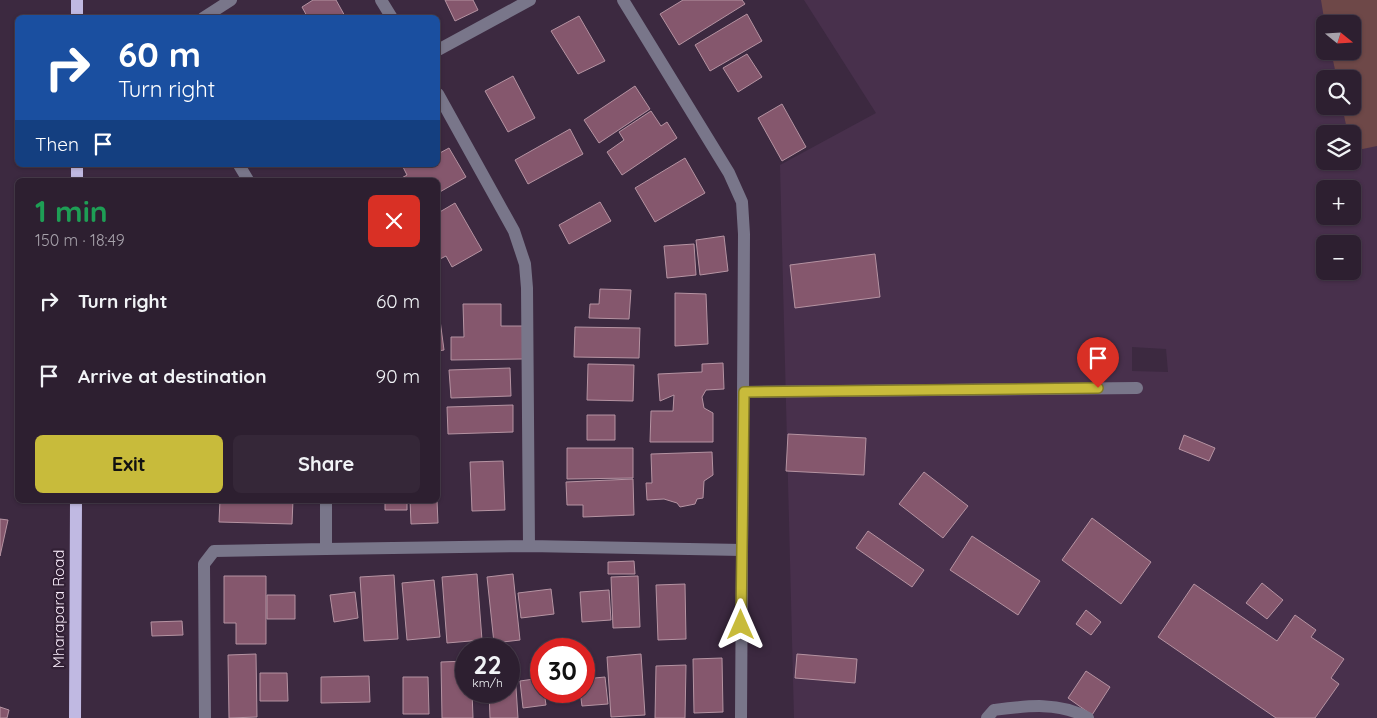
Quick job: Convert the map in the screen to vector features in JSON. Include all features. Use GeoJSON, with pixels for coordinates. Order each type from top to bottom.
{"type":"FeatureCollection","features":[{"type":"Feature","properties":{"kind":"main road"},"geometry":{"type":"LineString","coordinates":[[77,0],[77,15]]}},
{"type":"Feature","properties":{"kind":"main road","name":"Mharapara Road"},"geometry":{"type":"LineString","coordinates":[[75,718],[76,503]]}},
{"type":"Feature","properties":{"kind":"street"},"geometry":{"type":"LineString","coordinates":[[208,15],[231,0]]}},
{"type":"Feature","properties":{"kind":"street"},"geometry":{"type":"LineString","coordinates":[[381,0],[390,15]]}},
{"type":"Feature","properties":{"kind":"street"},"geometry":{"type":"LineString","coordinates":[[440,49],[530,0]]}},
{"type":"Feature","properties":{"kind":"street"},"geometry":{"type":"LineString","coordinates":[[623,0],[729,173],[742,202],[744,234],[744,392],[741,718]]}},
{"type":"Feature","properties":{"kind":"street"},"geometry":{"type":"LineString","coordinates":[[440,98],[514,231],[525,264],[527,288],[529,546]]}},
{"type":"Feature","properties":{"kind":"street"},"geometry":{"type":"LineString","coordinates":[[240,167],[247,178]]}},
{"type":"Feature","properties":{"kind":"street"},"geometry":{"type":"LineString","coordinates":[[744,392],[1137,388]]}},
{"type":"Feature","properties":{"kind":"street"},"geometry":{"type":"LineString","coordinates":[[326,503],[326,549]]}},
{"type":"Feature","properties":{"kind":"street"},"geometry":{"type":"LineString","coordinates":[[205,718],[204,564],[214,551],[529,546],[742,550]]}},
{"type":"Feature","properties":{"kind":"street"},"geometry":{"type":"LineString","coordinates":[[987,718],[994,710],[1050,706],[1081,714],[1088,718]]}},
{"type":"Feature","properties":{"kind":"shaded area"},"geometry":{"type":"Polygon","coordinates":[[[804,0],[1377,0],[1377,718],[794,718],[780,165],[876,113],[804,0]],[[1132,347],[1132,371],[1168,372],[1166,349],[1132,347]]]}},
{"type":"Feature","properties":{"kind":"shaded area"},"geometry":{"type":"Polygon","coordinates":[[[1321,0],[1377,0],[1377,146],[1361,149],[1361,125],[1346,125],[1344,115],[1361,115],[1361,70],[1335,70],[1333,60],[1361,60],[1361,15],[1324,15],[1321,0]]]}},
{"type":"Feature","properties":{"kind":"building"},"geometry":{"type":"Polygon","coordinates":[[[313,0],[336,0],[344,15],[306,15],[302,7],[313,0]]]}},
{"type":"Feature","properties":{"kind":"building"},"geometry":{"type":"Polygon","coordinates":[[[445,0],[473,0],[478,10],[455,21],[445,0]]]}},
{"type":"Feature","properties":{"kind":"building"},"geometry":{"type":"Polygon","coordinates":[[[683,0],[742,0],[745,4],[679,45],[660,14],[683,0]]]}},
{"type":"Feature","properties":{"kind":"building"},"geometry":{"type":"Polygon","coordinates":[[[747,14],[762,41],[710,71],[695,45],[747,14]]]}},
{"type":"Feature","properties":{"kind":"building"},"geometry":{"type":"Polygon","coordinates":[[[579,16],[605,61],[578,74],[551,31],[579,16]]]}},
{"type":"Feature","properties":{"kind":"building"},"geometry":{"type":"Polygon","coordinates":[[[747,54],[762,77],[738,92],[723,68],[747,54]]]}},
{"type":"Feature","properties":{"kind":"building"},"geometry":{"type":"Polygon","coordinates":[[[513,76],[535,118],[508,132],[485,91],[513,76]]]}},
{"type":"Feature","properties":{"kind":"building"},"geometry":{"type":"Polygon","coordinates":[[[635,86],[650,109],[599,143],[584,120],[635,86]]]}},
{"type":"Feature","properties":{"kind":"building"},"geometry":{"type":"Polygon","coordinates":[[[782,104],[806,147],[782,161],[758,118],[782,104]]]}},
{"type":"Feature","properties":{"kind":"building"},"geometry":{"type":"Polygon","coordinates":[[[651,111],[661,126],[667,122],[677,138],[622,175],[607,152],[624,140],[619,132],[651,111]]]}},
{"type":"Feature","properties":{"kind":"building"},"geometry":{"type":"Polygon","coordinates":[[[570,129],[583,154],[528,184],[515,160],[570,129]]]}},
{"type":"Feature","properties":{"kind":"building"},"geometry":{"type":"Polygon","coordinates":[[[449,148],[466,177],[440,192],[440,178],[402,178],[407,175],[403,167],[440,167],[440,153],[449,148]]]}},
{"type":"Feature","properties":{"kind":"building"},"geometry":{"type":"Polygon","coordinates":[[[685,158],[705,193],[655,222],[635,188],[685,158]]]}},
{"type":"Feature","properties":{"kind":"building"},"geometry":{"type":"Polygon","coordinates":[[[600,202],[611,221],[569,244],[559,225],[600,202]]]}},
{"type":"Feature","properties":{"kind":"building"},"geometry":{"type":"Polygon","coordinates":[[[455,203],[482,250],[452,267],[446,256],[440,259],[440,212],[455,203]]]}},
{"type":"Feature","properties":{"kind":"building"},"geometry":{"type":"Polygon","coordinates":[[[724,236],[728,271],[700,275],[696,240],[724,236]]]}},
{"type":"Feature","properties":{"kind":"building"},"geometry":{"type":"Polygon","coordinates":[[[694,244],[696,275],[667,278],[664,246],[694,244]]]}},
{"type":"Feature","properties":{"kind":"building"},"geometry":{"type":"Polygon","coordinates":[[[875,254],[880,297],[795,308],[790,265],[875,254]]]}},
{"type":"Feature","properties":{"kind":"building"},"geometry":{"type":"Polygon","coordinates":[[[600,289],[631,290],[629,319],[589,318],[590,304],[599,304],[600,289]]]}},
{"type":"Feature","properties":{"kind":"building"},"geometry":{"type":"Polygon","coordinates":[[[675,293],[706,294],[708,344],[675,346],[675,293]]]}},
{"type":"Feature","properties":{"kind":"building"},"geometry":{"type":"Polygon","coordinates":[[[463,304],[501,304],[501,326],[524,326],[523,359],[451,360],[451,337],[464,337],[463,304]]]}},
{"type":"Feature","properties":{"kind":"building"},"geometry":{"type":"Polygon","coordinates":[[[440,320],[444,350],[440,351],[440,320]]]}},
{"type":"Feature","properties":{"kind":"building"},"geometry":{"type":"Polygon","coordinates":[[[575,327],[640,328],[639,358],[574,357],[575,327]]]}},
{"type":"Feature","properties":{"kind":"building"},"geometry":{"type":"Polygon","coordinates":[[[723,363],[724,389],[706,390],[702,397],[704,408],[713,413],[713,442],[650,442],[651,411],[673,411],[674,395],[660,401],[658,374],[702,372],[702,364],[723,363]]]}},
{"type":"Feature","properties":{"kind":"building"},"geometry":{"type":"Polygon","coordinates":[[[588,364],[634,365],[633,401],[587,400],[588,364]]]}},
{"type":"Feature","properties":{"kind":"building"},"geometry":{"type":"Polygon","coordinates":[[[510,368],[511,396],[451,398],[449,370],[510,368]]]}},
{"type":"Feature","properties":{"kind":"building"},"geometry":{"type":"Polygon","coordinates":[[[513,405],[513,432],[448,434],[447,407],[513,405]]]}},
{"type":"Feature","properties":{"kind":"building"},"geometry":{"type":"Polygon","coordinates":[[[587,415],[615,415],[615,440],[587,440],[587,415]]]}},
{"type":"Feature","properties":{"kind":"building"},"geometry":{"type":"Polygon","coordinates":[[[788,434],[866,438],[864,475],[786,471],[788,434]]]}},
{"type":"Feature","properties":{"kind":"building"},"geometry":{"type":"Polygon","coordinates":[[[1184,435],[1215,448],[1209,461],[1179,449],[1184,435]]]}},
{"type":"Feature","properties":{"kind":"building"},"geometry":{"type":"Polygon","coordinates":[[[567,448],[633,448],[633,478],[567,479],[567,448]]]}},
{"type":"Feature","properties":{"kind":"building"},"geometry":{"type":"Polygon","coordinates":[[[712,452],[713,475],[704,481],[703,498],[697,499],[695,504],[680,507],[677,503],[664,499],[647,500],[646,483],[652,483],[651,454],[712,452]]]}},
{"type":"Feature","properties":{"kind":"building"},"geometry":{"type":"Polygon","coordinates":[[[503,461],[505,510],[472,511],[470,462],[503,461]]]}},
{"type":"Feature","properties":{"kind":"building"},"geometry":{"type":"Polygon","coordinates":[[[924,472],[968,506],[943,538],[899,504],[924,472]]]}},
{"type":"Feature","properties":{"kind":"building"},"geometry":{"type":"Polygon","coordinates":[[[633,479],[634,515],[583,517],[583,505],[567,505],[566,482],[633,479]]]}},
{"type":"Feature","properties":{"kind":"building"},"geometry":{"type":"Polygon","coordinates":[[[220,503],[293,503],[292,524],[219,522],[220,503]]]}},
{"type":"Feature","properties":{"kind":"building"},"geometry":{"type":"Polygon","coordinates":[[[385,503],[407,503],[407,510],[385,510],[385,503]]]}},
{"type":"Feature","properties":{"kind":"building"},"geometry":{"type":"Polygon","coordinates":[[[410,503],[437,503],[438,523],[411,524],[410,503]]]}},
{"type":"Feature","properties":{"kind":"building"},"geometry":{"type":"Polygon","coordinates":[[[1092,518],[1151,562],[1121,604],[1062,560],[1092,518]]]}},
{"type":"Feature","properties":{"kind":"building"},"geometry":{"type":"Polygon","coordinates":[[[0,519],[8,520],[0,556],[0,519]]]}},
{"type":"Feature","properties":{"kind":"building"},"geometry":{"type":"Polygon","coordinates":[[[868,531],[924,570],[912,587],[856,548],[868,531]]]}},
{"type":"Feature","properties":{"kind":"building"},"geometry":{"type":"Polygon","coordinates":[[[972,536],[1040,581],[1018,615],[950,570],[972,536]]]}},
{"type":"Feature","properties":{"kind":"building"},"geometry":{"type":"Polygon","coordinates":[[[634,561],[635,574],[608,574],[608,562],[634,561]]]}},
{"type":"Feature","properties":{"kind":"building"},"geometry":{"type":"Polygon","coordinates":[[[477,574],[482,638],[455,638],[455,642],[447,643],[442,577],[477,574]]]}},
{"type":"Feature","properties":{"kind":"building"},"geometry":{"type":"Polygon","coordinates":[[[513,574],[520,638],[493,638],[487,577],[513,574]]]}},
{"type":"Feature","properties":{"kind":"building"},"geometry":{"type":"Polygon","coordinates":[[[394,575],[398,639],[364,641],[360,577],[394,575]]]}},
{"type":"Feature","properties":{"kind":"building"},"geometry":{"type":"Polygon","coordinates":[[[224,576],[266,576],[266,644],[236,644],[236,623],[224,623],[224,576]]]}},
{"type":"Feature","properties":{"kind":"building"},"geometry":{"type":"Polygon","coordinates":[[[638,576],[640,627],[613,628],[611,577],[638,576]]]}},
{"type":"Feature","properties":{"kind":"building"},"geometry":{"type":"Polygon","coordinates":[[[434,580],[440,637],[407,640],[402,583],[434,580]]]}},
{"type":"Feature","properties":{"kind":"building"},"geometry":{"type":"Polygon","coordinates":[[[1262,583],[1283,600],[1267,619],[1246,603],[1262,583]]]}},
{"type":"Feature","properties":{"kind":"building"},"geometry":{"type":"Polygon","coordinates":[[[685,584],[686,639],[658,640],[656,585],[685,584]]]}},
{"type":"Feature","properties":{"kind":"building"},"geometry":{"type":"Polygon","coordinates":[[[1194,584],[1277,641],[1295,615],[1316,630],[1311,637],[1344,659],[1331,678],[1339,684],[1315,718],[1276,718],[1158,637],[1194,584]]]}},
{"type":"Feature","properties":{"kind":"building"},"geometry":{"type":"Polygon","coordinates":[[[551,589],[554,614],[521,618],[518,593],[551,589]]]}},
{"type":"Feature","properties":{"kind":"building"},"geometry":{"type":"Polygon","coordinates":[[[609,590],[611,620],[582,622],[580,592],[609,590]]]}},
{"type":"Feature","properties":{"kind":"building"},"geometry":{"type":"Polygon","coordinates":[[[355,592],[358,618],[334,622],[330,595],[355,592]]]}},
{"type":"Feature","properties":{"kind":"building"},"geometry":{"type":"Polygon","coordinates":[[[267,595],[295,595],[295,619],[267,619],[267,595]]]}},
{"type":"Feature","properties":{"kind":"building"},"geometry":{"type":"Polygon","coordinates":[[[1086,610],[1101,622],[1091,635],[1076,624],[1086,610]]]}},
{"type":"Feature","properties":{"kind":"building"},"geometry":{"type":"Polygon","coordinates":[[[182,621],[183,635],[152,636],[151,622],[182,621]]]}},
{"type":"Feature","properties":{"kind":"building"},"geometry":{"type":"Polygon","coordinates":[[[256,654],[257,717],[229,718],[228,655],[256,654]]]}},
{"type":"Feature","properties":{"kind":"building"},"geometry":{"type":"Polygon","coordinates":[[[641,654],[645,715],[611,717],[607,657],[641,654]]]}},
{"type":"Feature","properties":{"kind":"building"},"geometry":{"type":"Polygon","coordinates":[[[797,654],[857,659],[855,683],[795,678],[797,654]]]}},
{"type":"Feature","properties":{"kind":"building"},"geometry":{"type":"Polygon","coordinates":[[[722,658],[723,712],[694,713],[693,659],[722,658]]]}},
{"type":"Feature","properties":{"kind":"building"},"geometry":{"type":"Polygon","coordinates":[[[455,661],[455,703],[472,703],[473,718],[442,718],[441,662],[455,661]]]}},
{"type":"Feature","properties":{"kind":"building"},"geometry":{"type":"Polygon","coordinates":[[[686,665],[685,718],[655,718],[656,666],[686,665]]]}},
{"type":"Feature","properties":{"kind":"building"},"geometry":{"type":"Polygon","coordinates":[[[1086,671],[1110,687],[1092,715],[1068,698],[1086,671]]]}},
{"type":"Feature","properties":{"kind":"building"},"geometry":{"type":"Polygon","coordinates":[[[260,673],[287,673],[288,701],[260,701],[260,673]]]}},
{"type":"Feature","properties":{"kind":"building"},"geometry":{"type":"Polygon","coordinates":[[[369,676],[370,702],[321,703],[321,677],[369,676]]]}},
{"type":"Feature","properties":{"kind":"building"},"geometry":{"type":"Polygon","coordinates":[[[403,677],[428,677],[429,714],[403,714],[403,677]]]}},
{"type":"Feature","properties":{"kind":"building"},"geometry":{"type":"Polygon","coordinates":[[[605,677],[608,704],[582,706],[582,703],[595,703],[595,678],[605,677]]]}},
{"type":"Feature","properties":{"kind":"building"},"geometry":{"type":"Polygon","coordinates":[[[530,680],[530,703],[546,703],[546,705],[523,708],[520,681],[530,680]]]}},
{"type":"Feature","properties":{"kind":"building"},"geometry":{"type":"Polygon","coordinates":[[[489,703],[517,703],[518,718],[490,718],[489,703]]]}},
{"type":"Feature","properties":{"kind":"building"},"geometry":{"type":"Polygon","coordinates":[[[0,707],[9,710],[7,718],[0,718],[0,707]]]}},
{"type":"Feature","properties":{"kind":"route"},"geometry":{"type":"LineString","coordinates":[[741,625],[744,392],[1098,388]]}}]}
